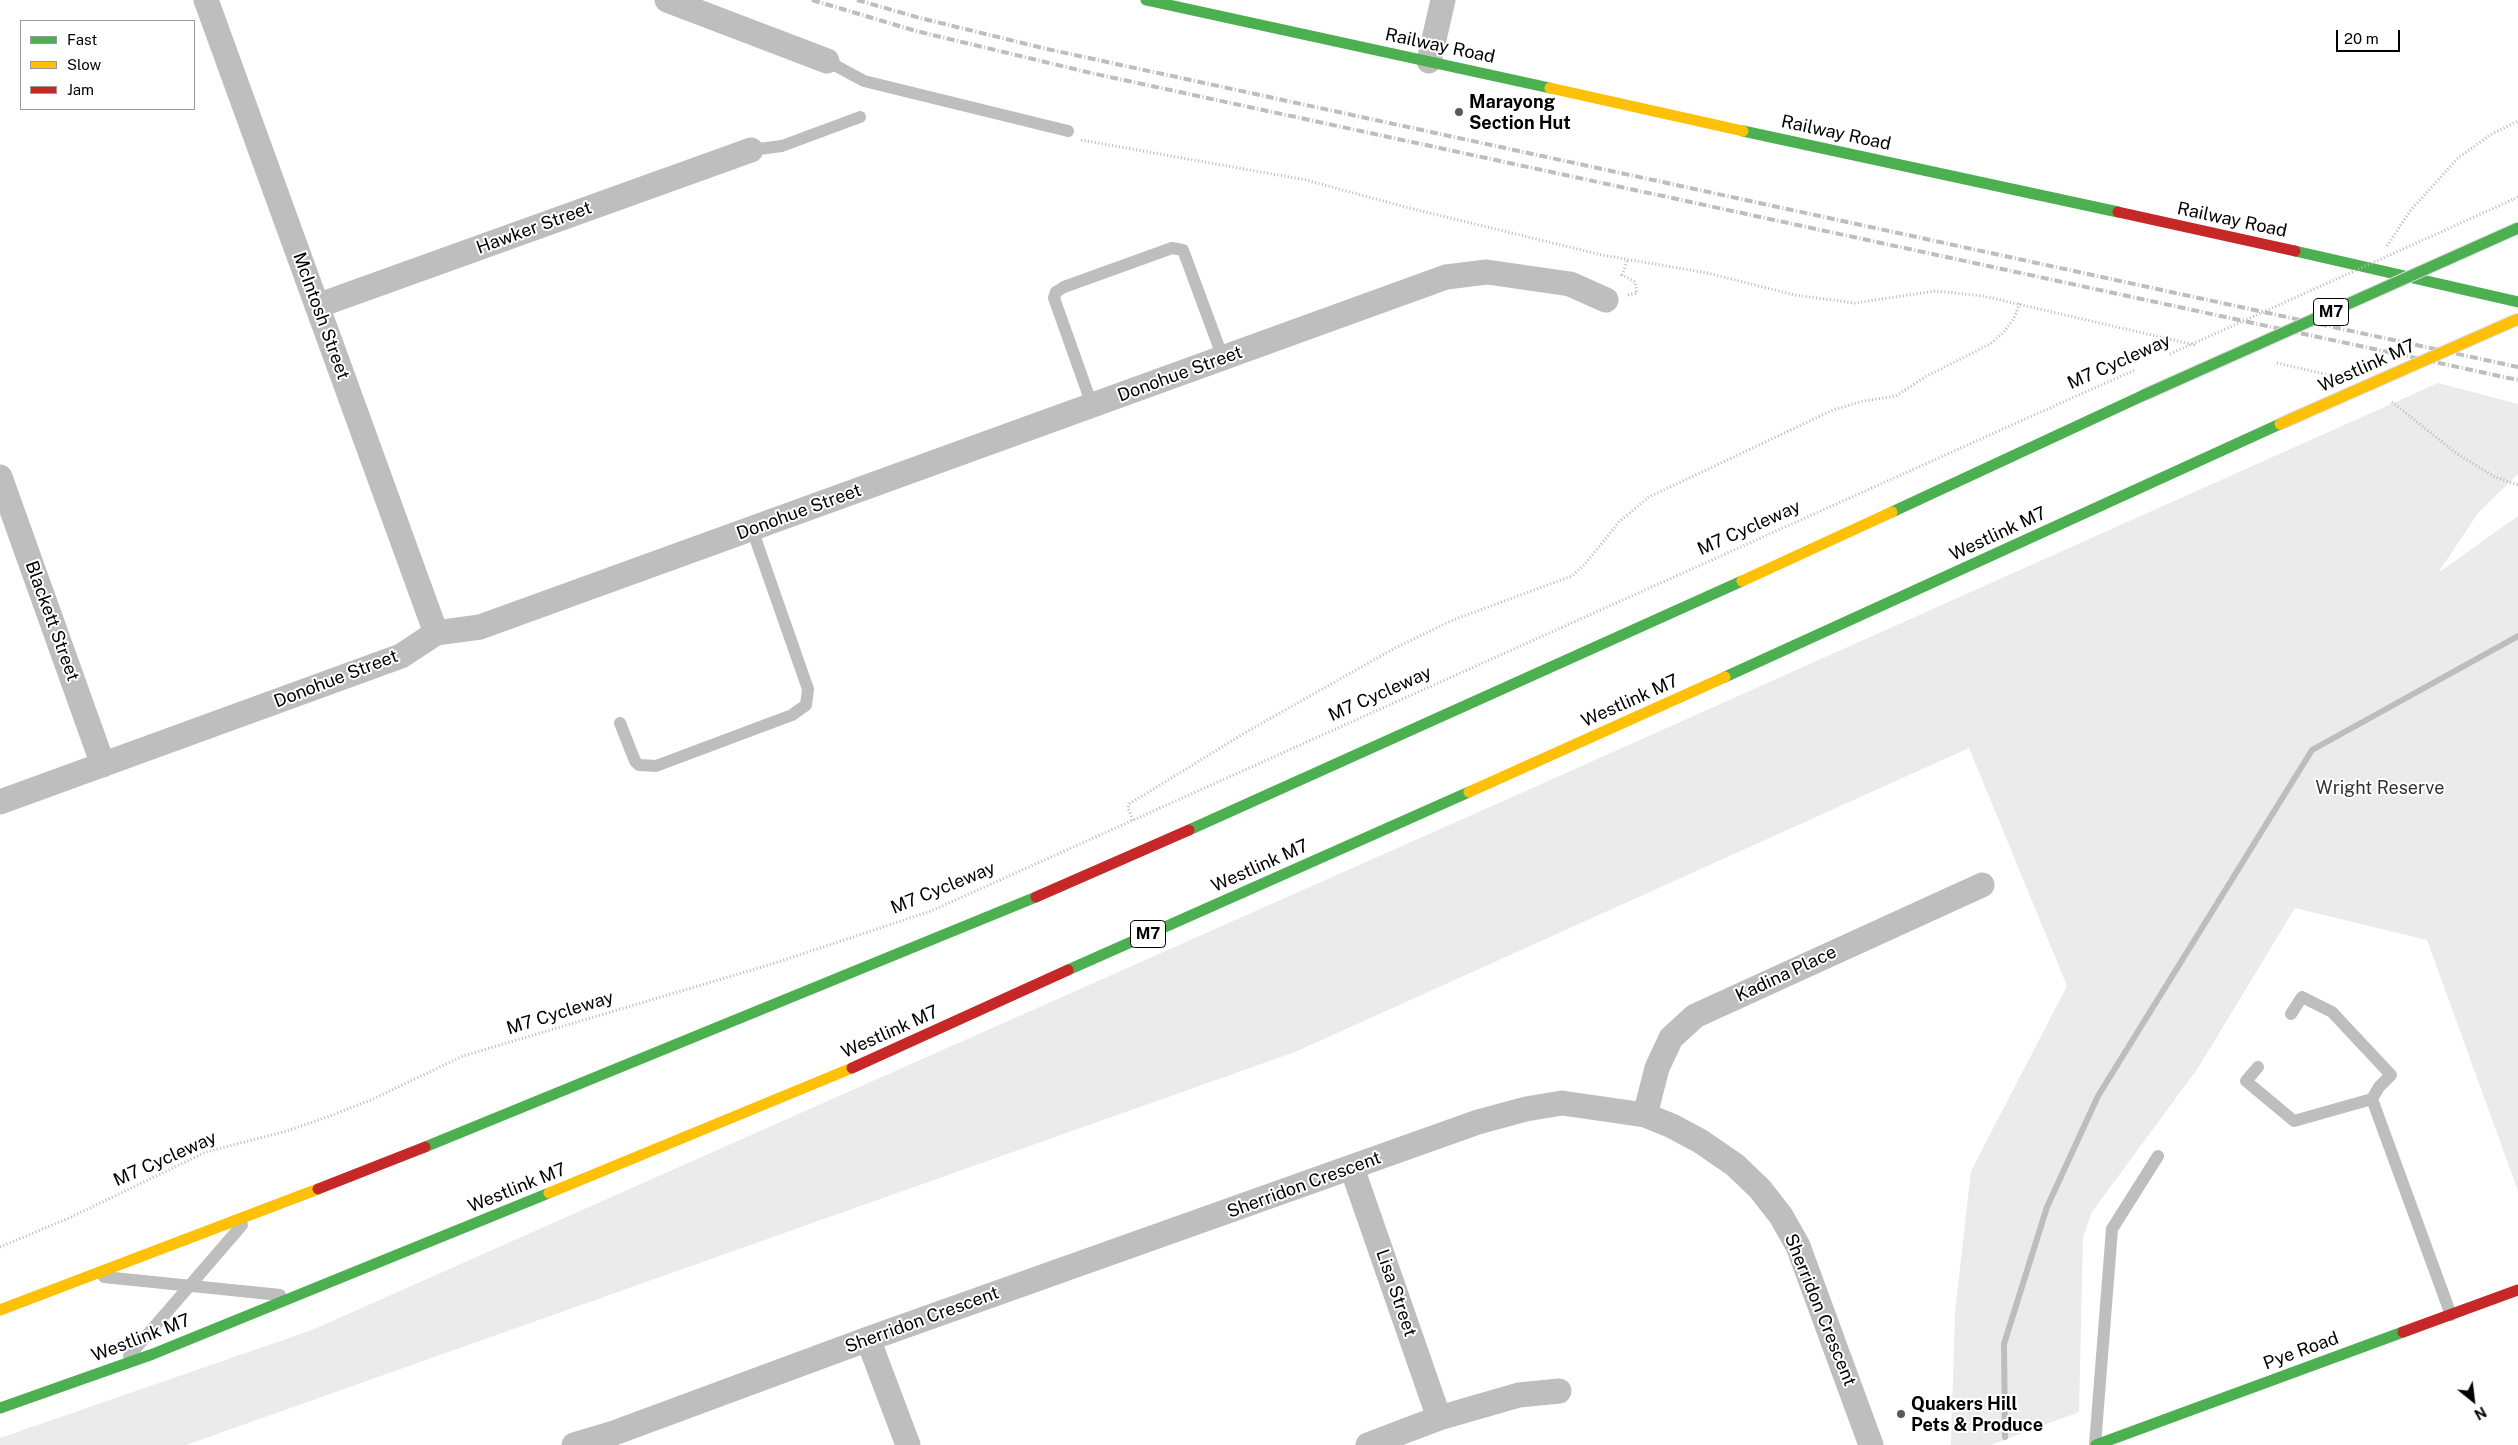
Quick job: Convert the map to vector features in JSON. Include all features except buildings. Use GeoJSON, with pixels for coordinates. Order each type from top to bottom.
{"type":"FeatureCollection","features":[{"type":"Feature","properties":{"kind":"main road","name":"Railway Road"},"geometry":{"type":"LineString","coordinates":[[1146,0],[2372,268],[2518,302]]}},
{"type":"Feature","properties":{"kind":"main road","name":"M7"},"geometry":{"type":"LineString","coordinates":[[0,1310],[369,1170],[1000,913],[1668,615],[2144,395],[2518,228]]}},
{"type":"Feature","properties":{"kind":"main road","name":"Westlink M7"},"geometry":{"type":"LineString","coordinates":[[0,1408],[122,1365],[541,1197],[835,1076],[1581,743],[2280,424],[2518,319]]}},
{"type":"Feature","properties":{"kind":"main road","name":"Pye Road"},"geometry":{"type":"LineString","coordinates":[[2095,1445],[2518,1290]]}},
{"type":"Feature","properties":{"kind":"street","name":"McIntosh Street"},"geometry":{"type":"LineString","coordinates":[[206,0],[436,633]]}},
{"type":"Feature","properties":{"kind":"street"},"geometry":{"type":"LineString","coordinates":[[667,0],[827,61]]}},
{"type":"Feature","properties":{"kind":"street"},"geometry":{"type":"LineString","coordinates":[[1429,61],[1443,0]]}},
{"type":"Feature","properties":{"kind":"street","name":"Hawker Street"},"geometry":{"type":"LineString","coordinates":[[317,306],[751,150]]}},
{"type":"Feature","properties":{"kind":"street","name":"Donohue Street"},"geometry":{"type":"LineString","coordinates":[[0,802],[401,656],[436,633],[480,627],[1446,277],[1487,272],[1570,284],[1606,300]]}},
{"type":"Feature","properties":{"kind":"street","name":"Blackett Street"},"geometry":{"type":"LineString","coordinates":[[0,478],[104,765]]}},
{"type":"Feature","properties":{"kind":"street","name":"Kadina Place"},"geometry":{"type":"LineString","coordinates":[[1645,1115],[1657,1068],[1671,1038],[1694,1016],[1982,885]]}},
{"type":"Feature","properties":{"kind":"street","name":"Sherridon Crescent"},"geometry":{"type":"LineString","coordinates":[[574,1445],[616,1439],[868,1339],[1478,1122],[1562,1102],[1645,1115],[1700,1141],[1735,1165],[1760,1189],[1781,1216],[1798,1246],[1871,1445]]}},
{"type":"Feature","properties":{"kind":"street","name":"Lisa Street"},"geometry":{"type":"LineString","coordinates":[[1352,1168],[1438,1418]]}},
{"type":"Feature","properties":{"kind":"street"},"geometry":{"type":"LineString","coordinates":[[868,1339],[908,1445]]}},
{"type":"Feature","properties":{"kind":"street"},"geometry":{"type":"LineString","coordinates":[[1368,1445],[1438,1418],[1519,1395],[1559,1391]]}},
{"type":"Feature","properties":{"kind":"lane"},"geometry":{"type":"LineString","coordinates":[[827,61],[864,81],[1072,136]]}},
{"type":"Feature","properties":{"kind":"lane"},"geometry":{"type":"LineString","coordinates":[[751,150],[782,146],[860,117]]}},
{"type":"Feature","properties":{"kind":"lane"},"geometry":{"type":"LineString","coordinates":[[1092,405],[1056,305],[1056,292],[1064,287],[1172,248],[1183,250],[1223,358]]}},
{"type":"Feature","properties":{"kind":"lane"},"geometry":{"type":"LineString","coordinates":[[620,723],[635,761],[639,765],[656,766],[792,715],[806,705],[808,689],[752,529]]}},
{"type":"Feature","properties":{"kind":"lane"},"geometry":{"type":"LineString","coordinates":[[2258,1067],[2246,1081],[2294,1121],[2372,1100],[2379,1087],[2391,1074],[2332,1012],[2302,997],[2291,1014]]}},
{"type":"Feature","properties":{"kind":"lane"},"geometry":{"type":"LineString","coordinates":[[2372,1100],[2451,1315]]}},
{"type":"Feature","properties":{"kind":"lane"},"geometry":{"type":"LineString","coordinates":[[2095,1445],[2112,1229],[2158,1156]]}},
{"type":"Feature","properties":{"kind":"lane"},"geometry":{"type":"LineString","coordinates":[[122,1365],[250,1216]]}},
{"type":"Feature","properties":{"kind":"lane"},"geometry":{"type":"LineString","coordinates":[[90,1276],[293,1296]]}},
{"type":"Feature","properties":{"kind":"path"},"geometry":{"type":"LineString","coordinates":[[2372,268],[2410,211],[2458,158],[2490,135],[2518,121]]}},
{"type":"Feature","properties":{"kind":"path"},"geometry":{"type":"LineString","coordinates":[[1072,136],[1085,140],[1306,180],[1409,208],[1602,255],[1707,273],[1795,295],[1855,303],[1935,291],[1983,296],[2020,303],[2203,347]]}},
{"type":"Feature","properties":{"kind":"path","name":"M7 Cycleway"},"geometry":{"type":"LineString","coordinates":[[2164,357],[2518,197]]}},
{"type":"Feature","properties":{"kind":"path","name":"M7 Cycleway"},"geometry":{"type":"LineString","coordinates":[[1133,820],[1128,808],[1129,804],[1248,731],[1394,648],[1453,620],[1572,576],[1585,564],[1619,522],[1648,497],[1833,410],[1863,400],[1896,396],[1925,376],[1990,344],[2004,332],[2014,318],[2020,303]]}},
{"type":"Feature","properties":{"kind":"path"},"geometry":{"type":"LineString","coordinates":[[2271,362],[2333,375]]}},
{"type":"Feature","properties":{"kind":"path","name":"M7 Cycleway"},"geometry":{"type":"LineString","coordinates":[[0,1247],[69,1218],[206,1152],[287,1131],[330,1116],[373,1099],[463,1056],[784,960],[931,911],[2137,369]]}},
{"type":"Feature","properties":{"kind":"path"},"geometry":{"type":"LineString","coordinates":[[2386,399],[2395,403],[2456,453],[2496,477],[2518,485]]}},
{"type":"Feature","properties":{"kind":"green space","name":"Wright Reserve"},"geometry":{"type":"Polygon","coordinates":[[[2438,383],[2518,404],[2518,474],[2478,513],[2438,573],[2518,516],[2518,1191],[2427,940],[2295,908],[2198,1068],[2092,1212],[2083,1237],[2079,1412],[1991,1445],[1951,1445],[1955,1312],[1971,1171],[2067,986],[1969,748],[1295,1052],[186,1445],[0,1445],[0,1438],[312,1330],[1519,794],[2438,383]]]}},
{"type":"Feature","properties":{"kind":"waterway"},"geometry":{"type":"LineString","coordinates":[[2005,1437],[2004,1344],[2047,1207],[2098,1096],[2312,750],[2518,636]]}},
{"type":"Feature","properties":{"kind":"railway"},"geometry":{"type":"LineString","coordinates":[[812,0],[916,31],[1091,73],[2518,380]]}},
{"type":"Feature","properties":{"kind":"railway"},"geometry":{"type":"LineString","coordinates":[[857,0],[920,18],[1047,49],[2518,367]]}},
{"type":"Feature","properties":{"kind":"traffic: fast"},"geometry":{"type":"LineString","coordinates":[[1146,0],[1550,88]]}},
{"type":"Feature","properties":{"kind":"traffic: fast"},"geometry":{"type":"LineString","coordinates":[[1743,131],[2118,212]]}},
{"type":"Feature","properties":{"kind":"traffic: fast"},"geometry":{"type":"LineString","coordinates":[[2144,395],[2518,228]]}},
{"type":"Feature","properties":{"kind":"traffic: fast"},"geometry":{"type":"LineString","coordinates":[[2295,251],[2518,302]]}},
{"type":"Feature","properties":{"kind":"traffic: fast"},"geometry":{"type":"LineString","coordinates":[[1892,512],[2144,395]]}},
{"type":"Feature","properties":{"kind":"traffic: fast"},"geometry":{"type":"LineString","coordinates":[[1725,677],[2280,424]]}},
{"type":"Feature","properties":{"kind":"traffic: fast"},"geometry":{"type":"LineString","coordinates":[[1189,830],[1742,581]]}},
{"type":"Feature","properties":{"kind":"traffic: fast"},"geometry":{"type":"LineString","coordinates":[[1068,970],[1469,792]]}},
{"type":"Feature","properties":{"kind":"traffic: fast"},"geometry":{"type":"LineString","coordinates":[[425,1147],[1036,897]]}},
{"type":"Feature","properties":{"kind":"traffic: fast"},"geometry":{"type":"LineString","coordinates":[[0,1408],[153,1354],[549,1193]]}},
{"type":"Feature","properties":{"kind":"traffic: fast"},"geometry":{"type":"LineString","coordinates":[[2096,1445],[2403,1332]]}},
{"type":"Feature","properties":{"kind":"traffic: slow"},"geometry":{"type":"LineString","coordinates":[[1550,88],[1743,131]]}},
{"type":"Feature","properties":{"kind":"traffic: slow"},"geometry":{"type":"LineString","coordinates":[[2280,424],[2518,319]]}},
{"type":"Feature","properties":{"kind":"traffic: slow"},"geometry":{"type":"LineString","coordinates":[[1742,581],[1892,512]]}},
{"type":"Feature","properties":{"kind":"traffic: slow"},"geometry":{"type":"LineString","coordinates":[[1469,792],[1725,677]]}},
{"type":"Feature","properties":{"kind":"traffic: slow"},"geometry":{"type":"LineString","coordinates":[[549,1193],[852,1068]]}},
{"type":"Feature","properties":{"kind":"traffic: slow"},"geometry":{"type":"LineString","coordinates":[[0,1310],[318,1189]]}},
{"type":"Feature","properties":{"kind":"traffic: jam"},"geometry":{"type":"LineString","coordinates":[[2118,212],[2295,251]]}},
{"type":"Feature","properties":{"kind":"traffic: jam"},"geometry":{"type":"LineString","coordinates":[[1036,897],[1189,830]]}},
{"type":"Feature","properties":{"kind":"traffic: jam"},"geometry":{"type":"LineString","coordinates":[[852,1068],[1068,970]]}},
{"type":"Feature","properties":{"kind":"traffic: jam"},"geometry":{"type":"LineString","coordinates":[[318,1189],[425,1147]]}},
{"type":"Feature","properties":{"kind":"traffic: jam"},"geometry":{"type":"LineString","coordinates":[[2403,1332],[2518,1290]]}},
{"type":"Feature","properties":{"kind":"place","name":"Marayong Section Hut"},"geometry":{"type":"Point","coordinates":[1459,112]}},
{"type":"Feature","properties":{"kind":"place","name":"Quakers Hill Pets & Produce"},"geometry":{"type":"Point","coordinates":[1901,1414]}}]}
